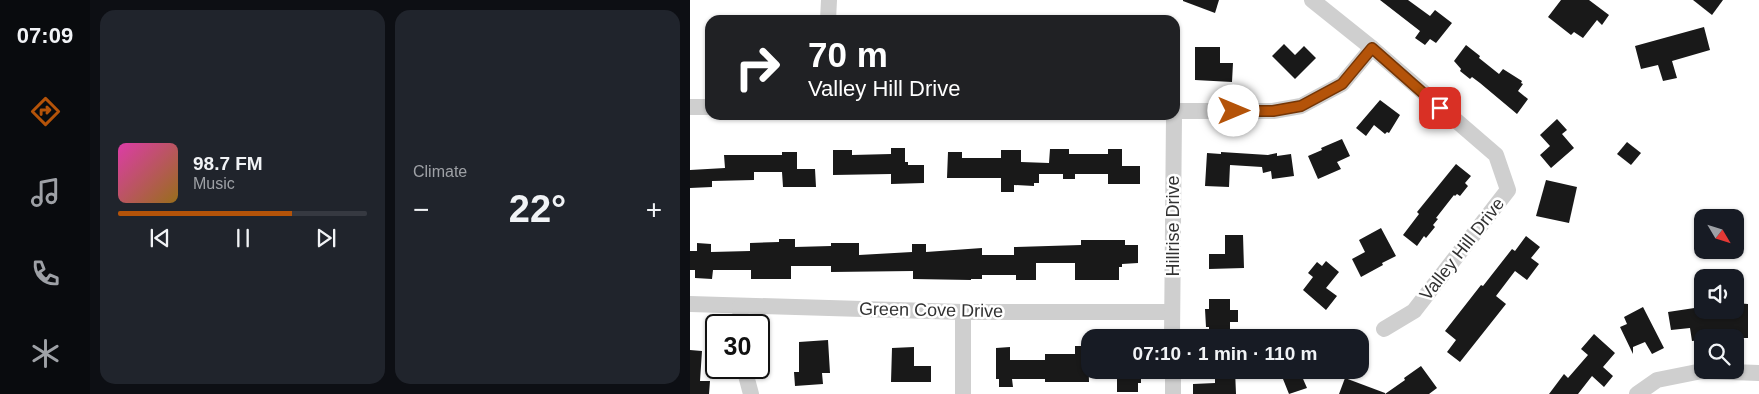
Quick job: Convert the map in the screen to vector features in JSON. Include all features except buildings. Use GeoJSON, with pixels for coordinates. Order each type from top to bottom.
{"type":"FeatureCollection","features":[{"type":"Feature","properties":{"kind":"street"},"geometry":{"type":"LineString","coordinates":[[828,15],[829,0]]}},
{"type":"Feature","properties":{"kind":"street","name":"Valley Hill Drive"},"geometry":{"type":"LineString","coordinates":[[1312,0],[1372,48],[1496,155],[1508,190],[1414,311],[1384,329]]}},
{"type":"Feature","properties":{"kind":"street"},"geometry":{"type":"LineString","coordinates":[[1180,111],[1273,111],[1301,106],[1342,84],[1372,48]]}},
{"type":"Feature","properties":{"kind":"street"},"geometry":{"type":"LineString","coordinates":[[690,107],[705,107]]}},
{"type":"Feature","properties":{"kind":"street","name":"Hillrise Drive"},"geometry":{"type":"LineString","coordinates":[[1172,329],[1174,120]]}},
{"type":"Feature","properties":{"kind":"street","name":"Green Cove Drive"},"geometry":{"type":"LineString","coordinates":[[690,304],[740,307],[963,312],[1172,312]]}},
{"type":"Feature","properties":{"kind":"street"},"geometry":{"type":"LineString","coordinates":[[740,307],[740,314]]}},
{"type":"Feature","properties":{"kind":"street"},"geometry":{"type":"LineString","coordinates":[[963,312],[963,394]]}},
{"type":"Feature","properties":{"kind":"street"},"geometry":{"type":"LineString","coordinates":[[1637,394],[1657,380],[1702,371],[1759,373]]}},
{"type":"Feature","properties":{"kind":"street"},"geometry":{"type":"LineString","coordinates":[[747,379],[751,394]]}},
{"type":"Feature","properties":{"kind":"street"},"geometry":{"type":"LineString","coordinates":[[1172,379],[1172,394]]}},
{"type":"Feature","properties":{"kind":"route"},"geometry":{"type":"LineString","coordinates":[[1234,111],[1273,111],[1301,106],[1342,84],[1372,48],[1440,108]]}}]}
